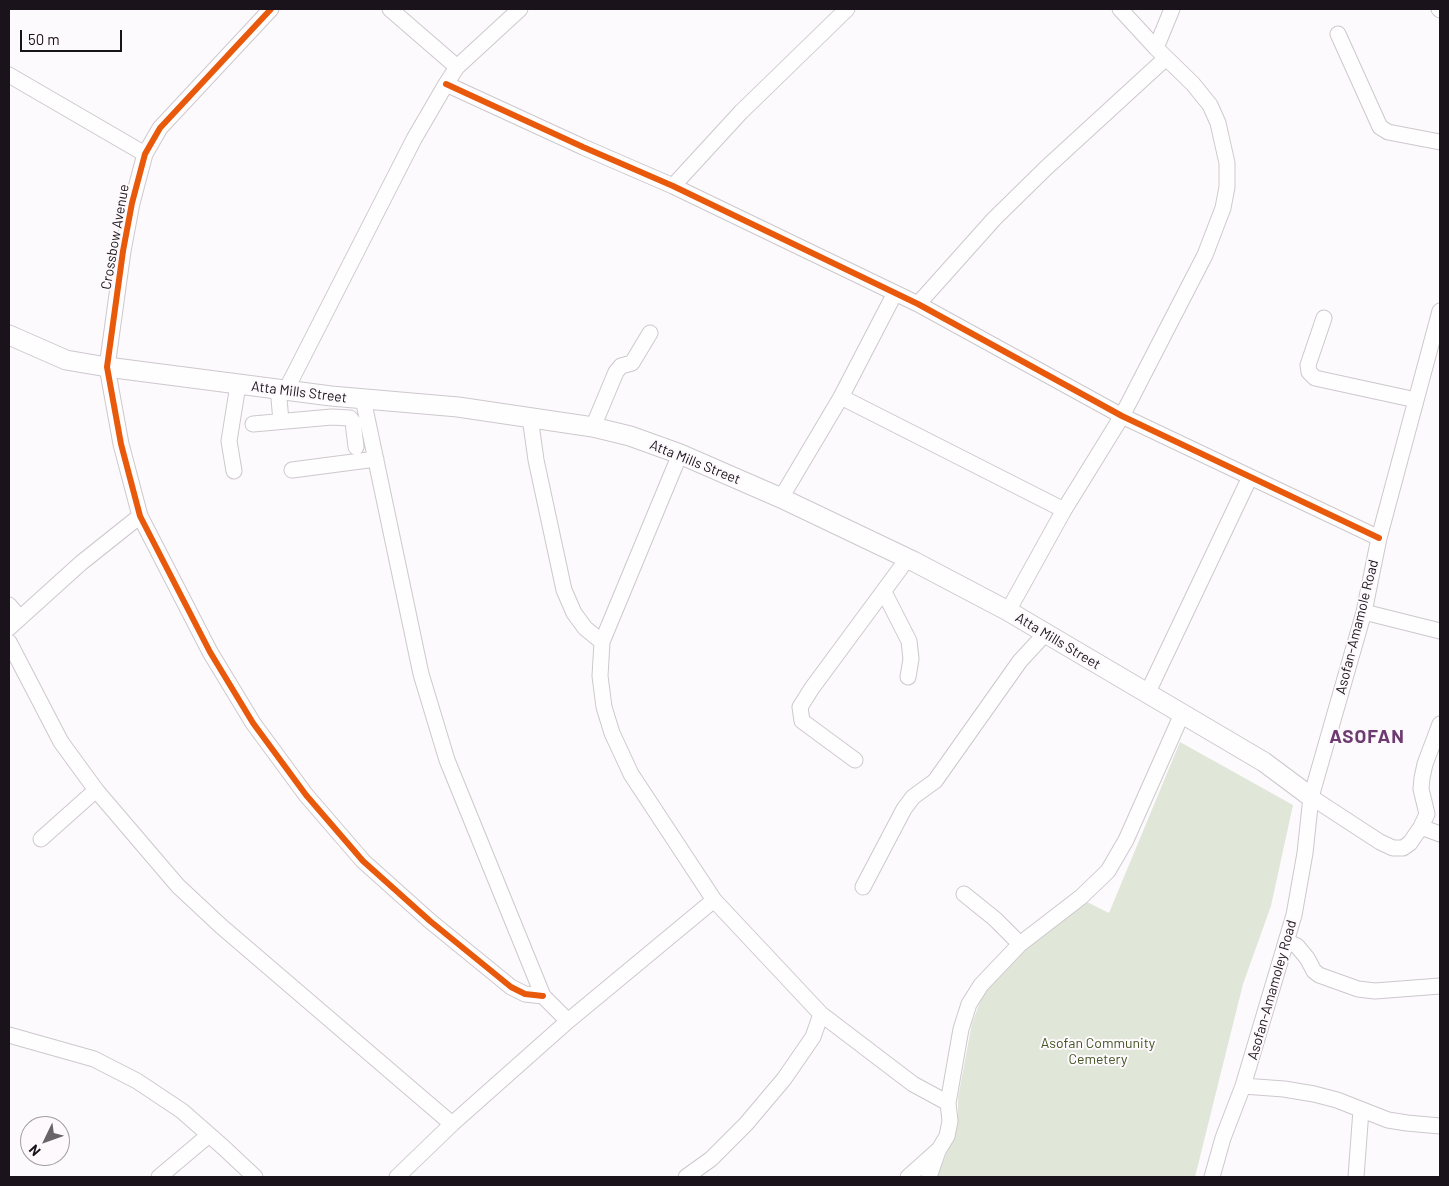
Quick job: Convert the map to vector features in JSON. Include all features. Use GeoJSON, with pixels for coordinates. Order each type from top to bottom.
{"type":"FeatureCollection","features":[{"type":"Feature","properties":{"kind":"main road","name":"Atta Mills Street"},"geometry":{"type":"LineString","coordinates":[[9,336],[66,360],[107,367],[331,396],[458,407],[592,427],[630,436],[680,454],[781,498],[908,558],[1008,611],[1264,762],[1312,797]]}},
{"type":"Feature","properties":{"kind":"street","name":"Crossbow Avenue"},"geometry":{"type":"LineString","coordinates":[[271,9],[160,128],[146,154],[132,203],[122,251],[107,367],[121,444],[140,516],[210,652],[253,723],[306,795],[363,861],[430,921],[511,987],[525,994],[542,996]]}},
{"type":"Feature","properties":{"kind":"street"},"geometry":{"type":"LineString","coordinates":[[390,9],[457,67]]}},
{"type":"Feature","properties":{"kind":"street"},"geometry":{"type":"LineString","coordinates":[[281,421],[282,389],[414,139],[457,67],[520,9]]}},
{"type":"Feature","properties":{"kind":"street"},"geometry":{"type":"LineString","coordinates":[[673,186],[740,112],[847,9]]}},
{"type":"Feature","properties":{"kind":"street"},"geometry":{"type":"LineString","coordinates":[[1008,611],[1064,510],[1122,416],[1205,255],[1223,208],[1227,187],[1227,163],[1218,123],[1210,105],[1193,84],[1120,9]]}},
{"type":"Feature","properties":{"kind":"street"},"geometry":{"type":"LineString","coordinates":[[918,304],[994,219],[1161,53],[1172,9]]}},
{"type":"Feature","properties":{"kind":"street"},"geometry":{"type":"LineString","coordinates":[[1338,34],[1380,127],[1388,132],[1440,142]]}},
{"type":"Feature","properties":{"kind":"street"},"geometry":{"type":"LineString","coordinates":[[9,75],[146,154]]}},
{"type":"Feature","properties":{"kind":"street"},"geometry":{"type":"LineString","coordinates":[[446,84],[583,148],[673,186],[918,304],[1122,416],[1379,538]]}},
{"type":"Feature","properties":{"kind":"street"},"geometry":{"type":"LineString","coordinates":[[781,498],[841,397],[895,293]]}},
{"type":"Feature","properties":{"kind":"street","name":"Asofan-Amamole Road"},"geometry":{"type":"LineString","coordinates":[[1312,797],[1364,612],[1379,538],[1440,311]]}},
{"type":"Feature","properties":{"kind":"street"},"geometry":{"type":"LineString","coordinates":[[1324,318],[1308,365],[1309,372],[1316,378],[1416,400]]}},
{"type":"Feature","properties":{"kind":"street"},"geometry":{"type":"LineString","coordinates":[[592,427],[616,372],[621,366],[632,363],[650,333]]}},
{"type":"Feature","properties":{"kind":"street"},"geometry":{"type":"LineString","coordinates":[[234,471],[229,441],[238,385]]}},
{"type":"Feature","properties":{"kind":"street"},"geometry":{"type":"LineString","coordinates":[[331,396],[332,416]]}},
{"type":"Feature","properties":{"kind":"street"},"geometry":{"type":"LineString","coordinates":[[841,397],[1064,510]]}},
{"type":"Feature","properties":{"kind":"street"},"geometry":{"type":"LineString","coordinates":[[363,399],[421,674],[447,760],[542,996],[568,1021]]}},
{"type":"Feature","properties":{"kind":"street"},"geometry":{"type":"LineString","coordinates":[[253,424],[332,416],[350,418],[353,422],[356,446]]}},
{"type":"Feature","properties":{"kind":"street"},"geometry":{"type":"LineString","coordinates":[[530,417],[536,460],[564,590],[574,613],[585,628],[602,642]]}},
{"type":"Feature","properties":{"kind":"street"},"geometry":{"type":"LineString","coordinates":[[680,454],[602,642],[600,676],[604,707],[612,734],[631,774],[714,900],[821,1014],[913,1084],[948,1103]]}},
{"type":"Feature","properties":{"kind":"street"},"geometry":{"type":"LineString","coordinates":[[292,470],[376,459]]}},
{"type":"Feature","properties":{"kind":"street"},"geometry":{"type":"LineString","coordinates":[[1147,694],[1250,477]]}},
{"type":"Feature","properties":{"kind":"street"},"geometry":{"type":"LineString","coordinates":[[9,628],[81,563],[140,516]]}},
{"type":"Feature","properties":{"kind":"street"},"geometry":{"type":"LineString","coordinates":[[855,760],[802,721],[800,707],[908,558]]}},
{"type":"Feature","properties":{"kind":"street"},"geometry":{"type":"LineString","coordinates":[[884,592],[909,641],[911,659],[908,677]]}},
{"type":"Feature","properties":{"kind":"street"},"geometry":{"type":"LineString","coordinates":[[9,605],[20,618]]}},
{"type":"Feature","properties":{"kind":"street"},"geometry":{"type":"LineString","coordinates":[[1364,612],[1440,631]]}},
{"type":"Feature","properties":{"kind":"street"},"geometry":{"type":"LineString","coordinates":[[863,887],[904,809],[935,781],[1020,661],[1045,634]]}},
{"type":"Feature","properties":{"kind":"street"},"geometry":{"type":"LineString","coordinates":[[9,642],[61,742],[96,790],[178,886],[222,927],[452,1124]]}},
{"type":"Feature","properties":{"kind":"street"},"geometry":{"type":"LineString","coordinates":[[929,1177],[938,1151],[947,1136],[950,1121],[948,1103],[961,1029],[970,1004],[981,985],[1020,944],[1081,897],[1108,871],[1126,840],[1182,714]]}},
{"type":"Feature","properties":{"kind":"street"},"geometry":{"type":"LineString","coordinates":[[1312,797],[1380,842],[1393,848],[1403,848],[1410,843],[1427,814],[1421,789],[1422,778],[1425,764],[1440,724]]}},
{"type":"Feature","properties":{"kind":"street"},"geometry":{"type":"LineString","coordinates":[[41,839],[96,790]]}},
{"type":"Feature","properties":{"kind":"street","name":"Asofan-Amamoley Road"},"geometry":{"type":"LineString","coordinates":[[1212,1177],[1223,1138],[1244,1086],[1294,915],[1312,797]]}},
{"type":"Feature","properties":{"kind":"street"},"geometry":{"type":"LineString","coordinates":[[1421,827],[1440,834]]}},
{"type":"Feature","properties":{"kind":"street"},"geometry":{"type":"LineString","coordinates":[[964,894],[995,919],[1020,944]]}},
{"type":"Feature","properties":{"kind":"street"},"geometry":{"type":"LineString","coordinates":[[397,1177],[452,1124],[568,1021],[714,900]]}},
{"type":"Feature","properties":{"kind":"street"},"geometry":{"type":"LineString","coordinates":[[1286,941],[1297,946],[1307,958],[1314,971],[1319,975],[1358,989],[1375,991],[1440,986]]}},
{"type":"Feature","properties":{"kind":"street"},"geometry":{"type":"LineString","coordinates":[[686,1177],[710,1159],[746,1124],[784,1080],[813,1037],[821,1014]]}},
{"type":"Feature","properties":{"kind":"street"},"geometry":{"type":"LineString","coordinates":[[9,1035],[94,1059],[137,1081],[182,1111],[254,1177]]}},
{"type":"Feature","properties":{"kind":"street"},"geometry":{"type":"LineString","coordinates":[[1244,1086],[1284,1088],[1314,1094],[1337,1100],[1388,1120],[1440,1126]]}},
{"type":"Feature","properties":{"kind":"street"},"geometry":{"type":"LineString","coordinates":[[1356,1177],[1361,1110]]}},
{"type":"Feature","properties":{"kind":"street"},"geometry":{"type":"LineString","coordinates":[[159,1177],[209,1135]]}},
{"type":"Feature","properties":{"kind":"street"},"geometry":{"type":"LineString","coordinates":[[908,1177],[938,1151]]}},
{"type":"Feature","properties":{"kind":"green space","name":"Asofan Community Cemetery"},"geometry":{"type":"Polygon","coordinates":[[[1180,742],[1293,805],[1271,906],[1243,984],[1195,1177],[937,1177],[958,1125],[958,1098],[972,1023],[984,992],[1020,952],[1085,901],[1109,913],[1180,742]]]}},
{"type":"Feature","properties":{"kind":"cycle path"},"geometry":{"type":"LineString","coordinates":[[271,9],[160,128],[145,154],[132,203],[123,251],[107,367],[121,444],[140,516],[210,652],[253,723],[306,795],[363,861],[430,921],[511,987],[525,994],[543,996]]}},
{"type":"Feature","properties":{"kind":"cycle path"},"geometry":{"type":"LineString","coordinates":[[446,84],[673,186],[918,304],[1122,416],[1379,538]]}},
{"type":"Feature","properties":{"kind":"district","name":"ASOFAN"},"geometry":{"type":"Point","coordinates":[1367,737]}}]}
